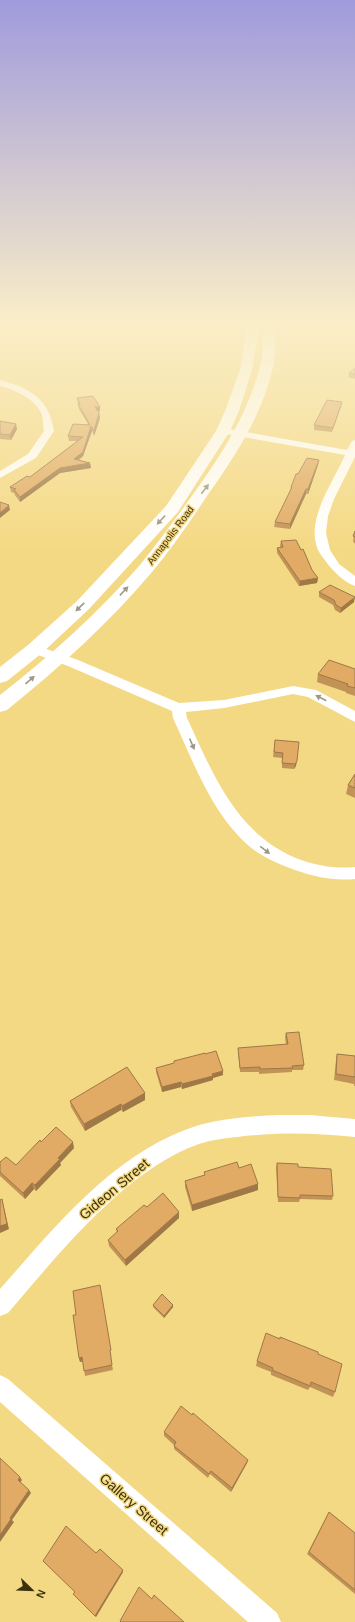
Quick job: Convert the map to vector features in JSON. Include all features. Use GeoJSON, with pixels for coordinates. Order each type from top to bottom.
{"type":"FeatureCollection","features":[{"type":"Feature","properties":{"kind":"main road","name":"Annapolis Road"},"geometry":{"type":"LineString","coordinates":[[0,677],[35,649],[83,605],[172,509],[223,431],[237,397]]}},
{"type":"Feature","properties":{"kind":"main road","name":"Annapolis Road"},"geometry":{"type":"LineString","coordinates":[[0,705],[99,618],[146,568],[216,474],[241,434],[257,397]]}},
{"type":"Feature","properties":{"kind":"street"},"geometry":{"type":"LineString","coordinates":[[0,475],[32,456],[50,431],[46,413],[30,397]]}},
{"type":"Feature","properties":{"kind":"street"},"geometry":{"type":"LineString","coordinates":[[223,431],[354,450],[332,491],[320,528],[322,542],[330,560],[343,574],[355,582]]}},
{"type":"Feature","properties":{"kind":"street"},"geometry":{"type":"LineString","coordinates":[[35,649],[178,708],[224,704],[293,690],[311,694],[355,717]]}},
{"type":"Feature","properties":{"kind":"street"},"geometry":{"type":"LineString","coordinates":[[178,708],[180,718],[218,797],[232,818],[246,834],[269,853],[292,864],[331,874],[355,873]]}},
{"type":"Feature","properties":{"kind":"street","name":"Gideon Street"},"geometry":{"type":"LineString","coordinates":[[0,1305],[73,1224],[114,1186],[144,1162],[191,1137],[216,1131],[286,1123],[319,1124],[355,1128]]}},
{"type":"Feature","properties":{"kind":"street","name":"Gallery Street"},"geometry":{"type":"LineString","coordinates":[[0,1387],[268,1622]]}},
{"type":"Feature","properties":{"kind":"building"},"geometry":{"type":"Polygon","coordinates":[[[93,397],[100,407],[95,407],[99,413],[94,431],[91,426],[83,452],[74,459],[90,463],[60,468],[20,497],[14,490],[16,489],[10,487],[27,476],[30,477],[83,437],[68,436],[73,424],[90,425],[78,404],[80,404],[77,398],[93,397]]]}},
{"type":"Feature","properties":{"kind":"building"},"geometry":{"type":"Polygon","coordinates":[[[327,400],[342,402],[333,428],[314,425],[327,400]]]}},
{"type":"Feature","properties":{"kind":"building"},"geometry":{"type":"Polygon","coordinates":[[[0,421],[16,424],[10,435],[0,434],[0,421]]]}},
{"type":"Feature","properties":{"kind":"building"},"geometry":{"type":"Polygon","coordinates":[[[307,458],[319,460],[308,489],[306,489],[290,524],[275,522],[292,487],[296,474],[298,474],[307,458]]]}},
{"type":"Feature","properties":{"kind":"building"},"geometry":{"type":"Polygon","coordinates":[[[0,502],[9,505],[0,513],[0,502]]]}},
{"type":"Feature","properties":{"kind":"building"},"geometry":{"type":"Polygon","coordinates":[[[296,540],[301,550],[303,549],[312,570],[318,578],[300,581],[277,548],[283,547],[281,541],[296,540]]]}},
{"type":"Feature","properties":{"kind":"building"},"geometry":{"type":"Polygon","coordinates":[[[330,585],[355,597],[341,608],[336,605],[334,600],[319,592],[330,585]]]}},
{"type":"Feature","properties":{"kind":"building"},"geometry":{"type":"Polygon","coordinates":[[[329,660],[355,669],[355,688],[347,686],[348,684],[318,674],[329,660]]]}},
{"type":"Feature","properties":{"kind":"building"},"geometry":{"type":"Polygon","coordinates":[[[275,740],[299,742],[297,761],[295,764],[282,763],[283,753],[274,752],[275,740]]]}},
{"type":"Feature","properties":{"kind":"building"},"geometry":{"type":"Polygon","coordinates":[[[355,774],[355,788],[348,785],[355,774]]]}},
{"type":"Feature","properties":{"kind":"building"},"geometry":{"type":"Polygon","coordinates":[[[299,1032],[304,1065],[292,1066],[293,1068],[240,1068],[238,1048],[288,1044],[286,1033],[299,1032]]]}},
{"type":"Feature","properties":{"kind":"building"},"geometry":{"type":"Polygon","coordinates":[[[216,1051],[223,1071],[212,1074],[213,1076],[182,1084],[181,1082],[162,1087],[156,1068],[174,1063],[174,1061],[216,1051]]]}},
{"type":"Feature","properties":{"kind":"building"},"geometry":{"type":"Polygon","coordinates":[[[337,1054],[355,1056],[355,1077],[336,1074],[337,1054]]]}},
{"type":"Feature","properties":{"kind":"building"},"geometry":{"type":"Polygon","coordinates":[[[127,1067],[145,1093],[84,1124],[70,1101],[127,1067]]]}},
{"type":"Feature","properties":{"kind":"building"},"geometry":{"type":"Polygon","coordinates":[[[56,1127],[73,1142],[58,1158],[60,1159],[35,1185],[32,1183],[23,1193],[0,1172],[0,1162],[6,1157],[16,1165],[40,1140],[41,1142],[56,1127]]]}},
{"type":"Feature","properties":{"kind":"building"},"geometry":{"type":"Polygon","coordinates":[[[237,1162],[239,1168],[251,1164],[258,1184],[192,1205],[185,1181],[205,1175],[204,1172],[237,1162]]]}},
{"type":"Feature","properties":{"kind":"building"},"geometry":{"type":"Polygon","coordinates":[[[277,1163],[298,1164],[298,1167],[331,1169],[333,1196],[300,1195],[300,1198],[278,1197],[277,1163]]]}},
{"type":"Feature","properties":{"kind":"building"},"geometry":{"type":"Polygon","coordinates":[[[163,1193],[179,1212],[125,1260],[108,1240],[118,1231],[116,1229],[144,1205],[147,1207],[163,1193]]]}},
{"type":"Feature","properties":{"kind":"building"},"geometry":{"type":"Polygon","coordinates":[[[2,1199],[7,1224],[0,1226],[0,1200],[2,1199]]]}},
{"type":"Feature","properties":{"kind":"building"},"geometry":{"type":"Polygon","coordinates":[[[100,1285],[111,1350],[112,1365],[84,1371],[82,1357],[79,1358],[73,1315],[76,1315],[73,1291],[100,1285]]]}},
{"type":"Feature","properties":{"kind":"building"},"geometry":{"type":"Polygon","coordinates":[[[162,1294],[173,1305],[164,1316],[153,1305],[162,1294]]]}},
{"type":"Feature","properties":{"kind":"building"},"geometry":{"type":"Polygon","coordinates":[[[266,1333],[318,1352],[318,1354],[342,1364],[335,1392],[311,1382],[310,1386],[272,1370],[273,1368],[257,1361],[266,1333]]]}},
{"type":"Feature","properties":{"kind":"building"},"geometry":{"type":"Polygon","coordinates":[[[181,1406],[192,1415],[193,1413],[248,1460],[232,1488],[211,1471],[209,1474],[174,1446],[176,1442],[164,1432],[181,1406]]]}},
{"type":"Feature","properties":{"kind":"building"},"geometry":{"type":"Polygon","coordinates":[[[0,1458],[20,1477],[18,1480],[29,1490],[0,1535],[0,1458]]]}},
{"type":"Feature","properties":{"kind":"building"},"geometry":{"type":"Polygon","coordinates":[[[329,1512],[355,1533],[355,1590],[309,1552],[329,1512]]]}},
{"type":"Feature","properties":{"kind":"building"},"geometry":{"type":"Polygon","coordinates":[[[66,1526],[96,1553],[100,1549],[123,1570],[95,1616],[73,1594],[75,1592],[43,1561],[66,1526]]]}},
{"type":"Feature","properties":{"kind":"building"},"geometry":{"type":"Polygon","coordinates":[[[139,1587],[152,1599],[154,1595],[184,1622],[121,1622],[120,1621],[139,1587]]]}}]}
